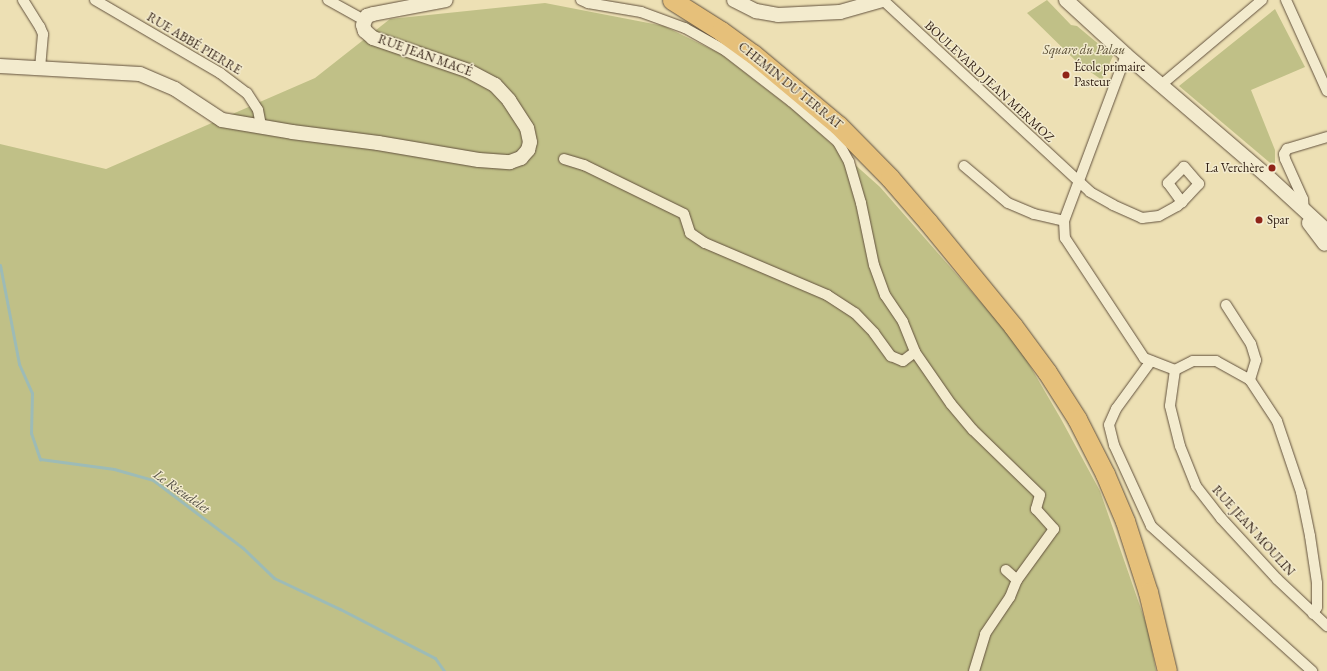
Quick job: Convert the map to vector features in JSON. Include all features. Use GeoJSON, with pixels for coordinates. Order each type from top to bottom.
{"type":"FeatureCollection","features":[{"type":"Feature","properties":{"kind":"highway"},"geometry":{"type":"LineString","coordinates":[[672,0],[754,54],[838,125],[890,178],[928,222],[1013,326],[1047,372],[1084,433],[1105,474],[1124,521],[1148,592],[1167,671]]}},
{"type":"Feature","properties":{"kind":"highway"},"geometry":{"type":"LineString","coordinates":[[687,0],[738,31],[835,111],[930,210],[1029,331],[1056,368],[1087,420],[1114,473],[1135,522],[1155,580],[1178,671]]}},
{"type":"Feature","properties":{"kind":"street"},"geometry":{"type":"LineString","coordinates":[[23,0],[43,34],[40,68]]}},
{"type":"Feature","properties":{"kind":"street","name":"RUE ABBÉ PIERRE"},"geometry":{"type":"LineString","coordinates":[[94,0],[220,73],[247,93],[258,110],[261,126]]}},
{"type":"Feature","properties":{"kind":"street"},"geometry":{"type":"LineString","coordinates":[[328,0],[364,20]]}},
{"type":"Feature","properties":{"kind":"street","name":"RUE JEAN MACÉ"},"geometry":{"type":"LineString","coordinates":[[261,126],[479,160],[510,162],[521,158],[528,150],[530,142],[527,128],[510,100],[495,85],[469,71],[373,38],[365,31],[363,25],[364,20],[373,14],[446,0]]}},
{"type":"Feature","properties":{"kind":"street","name":"CHEMIN DU TERRAT"},"geometry":{"type":"LineString","coordinates":[[581,0],[588,3],[641,12],[685,28],[726,51],[792,102],[838,142],[851,169],[861,203],[874,265],[885,295],[904,322],[915,352],[951,404],[973,430],[1040,495],[1036,509],[1054,529],[1017,580]]}},
{"type":"Feature","properties":{"kind":"street"},"geometry":{"type":"LineString","coordinates":[[734,0],[756,10],[778,15],[840,12],[882,0]]}},
{"type":"Feature","properties":{"kind":"street","name":"BOULEVARD JEAN MERMOZ"},"geometry":{"type":"LineString","coordinates":[[882,0],[1079,183],[1113,205],[1142,218],[1159,216],[1182,202]]}},
{"type":"Feature","properties":{"kind":"street"},"geometry":{"type":"LineString","coordinates":[[1057,0],[1068,2],[1126,55],[1265,174],[1304,211],[1326,243]]}},
{"type":"Feature","properties":{"kind":"street"},"geometry":{"type":"LineString","coordinates":[[1161,85],[1262,0]]}},
{"type":"Feature","properties":{"kind":"street"},"geometry":{"type":"LineString","coordinates":[[1286,0],[1327,91]]}},
{"type":"Feature","properties":{"kind":"street"},"geometry":{"type":"LineString","coordinates":[[1126,55],[1112,88],[1079,183],[1064,221],[1064,238],[1144,358],[1151,362],[1175,370],[1193,361],[1216,361],[1250,380],[1277,421],[1301,492],[1317,583],[1317,608],[1313,614]]}},
{"type":"Feature","properties":{"kind":"street"},"geometry":{"type":"LineString","coordinates":[[0,66],[140,74],[175,89],[222,120],[261,126]]}},
{"type":"Feature","properties":{"kind":"street"},"geometry":{"type":"LineString","coordinates":[[1304,211],[1303,200],[1285,160],[1284,154],[1287,149],[1327,137]]}},
{"type":"Feature","properties":{"kind":"street"},"geometry":{"type":"LineString","coordinates":[[564,159],[584,165],[684,214],[690,233],[705,244],[827,295],[855,313],[874,333],[891,356],[903,361],[915,352]]}},
{"type":"Feature","properties":{"kind":"street"},"geometry":{"type":"LineString","coordinates":[[964,166],[1008,203],[1034,214],[1064,221]]}},
{"type":"Feature","properties":{"kind":"street"},"geometry":{"type":"LineString","coordinates":[[1284,193],[1326,243]]}},
{"type":"Feature","properties":{"kind":"street"},"geometry":{"type":"LineString","coordinates":[[1226,305],[1251,344],[1256,360],[1250,380]]}},
{"type":"Feature","properties":{"kind":"street"},"geometry":{"type":"LineString","coordinates":[[1151,362],[1116,409],[1109,425],[1114,445],[1151,526],[1312,671]]}},
{"type":"Feature","properties":{"kind":"street","name":"RUE JEAN MOULIN"},"geometry":{"type":"LineString","coordinates":[[1175,370],[1170,406],[1180,446],[1196,486],[1226,524],[1277,579],[1327,626]]}},
{"type":"Feature","properties":{"kind":"street"},"geometry":{"type":"LineString","coordinates":[[974,671],[985,634],[1010,596],[1017,580],[1006,570]]}},
{"type":"Feature","properties":{"kind":"green space","name":"Square du Palau"},"geometry":{"type":"Polygon","coordinates":[[[1047,0],[1071,25],[1077,26],[1113,56],[1102,80],[1079,64],[1027,13],[1047,0]]]}},
{"type":"Feature","properties":{"kind":"green space"},"geometry":{"type":"Polygon","coordinates":[[[545,3],[664,26],[721,54],[797,113],[880,187],[1007,332],[1026,359],[1061,419],[1100,491],[1148,629],[1156,671],[0,671],[0,144],[106,169],[315,78],[390,19],[545,3]]]}},
{"type":"Feature","properties":{"kind":"green space"},"geometry":{"type":"Polygon","coordinates":[[[1275,9],[1305,67],[1251,90],[1275,150],[1275,167],[1179,86],[1275,9]]]}},
{"type":"Feature","properties":{"kind":"waterway","name":"Le Rieudelet"},"geometry":{"type":"LineString","coordinates":[[0,265],[19,364],[32,393],[31,433],[40,459],[114,469],[153,480],[243,548],[274,578],[340,609],[435,658],[444,671]]}},
{"type":"Feature","properties":{"kind":"place","name":"École primaire Pasteur"},"geometry":{"type":"Point","coordinates":[1066,75]}},
{"type":"Feature","properties":{"kind":"place","name":"La Verchère"},"geometry":{"type":"Point","coordinates":[1272,168]}},
{"type":"Feature","properties":{"kind":"place","name":"Spar"},"geometry":{"type":"Point","coordinates":[1259,220]}}]}
